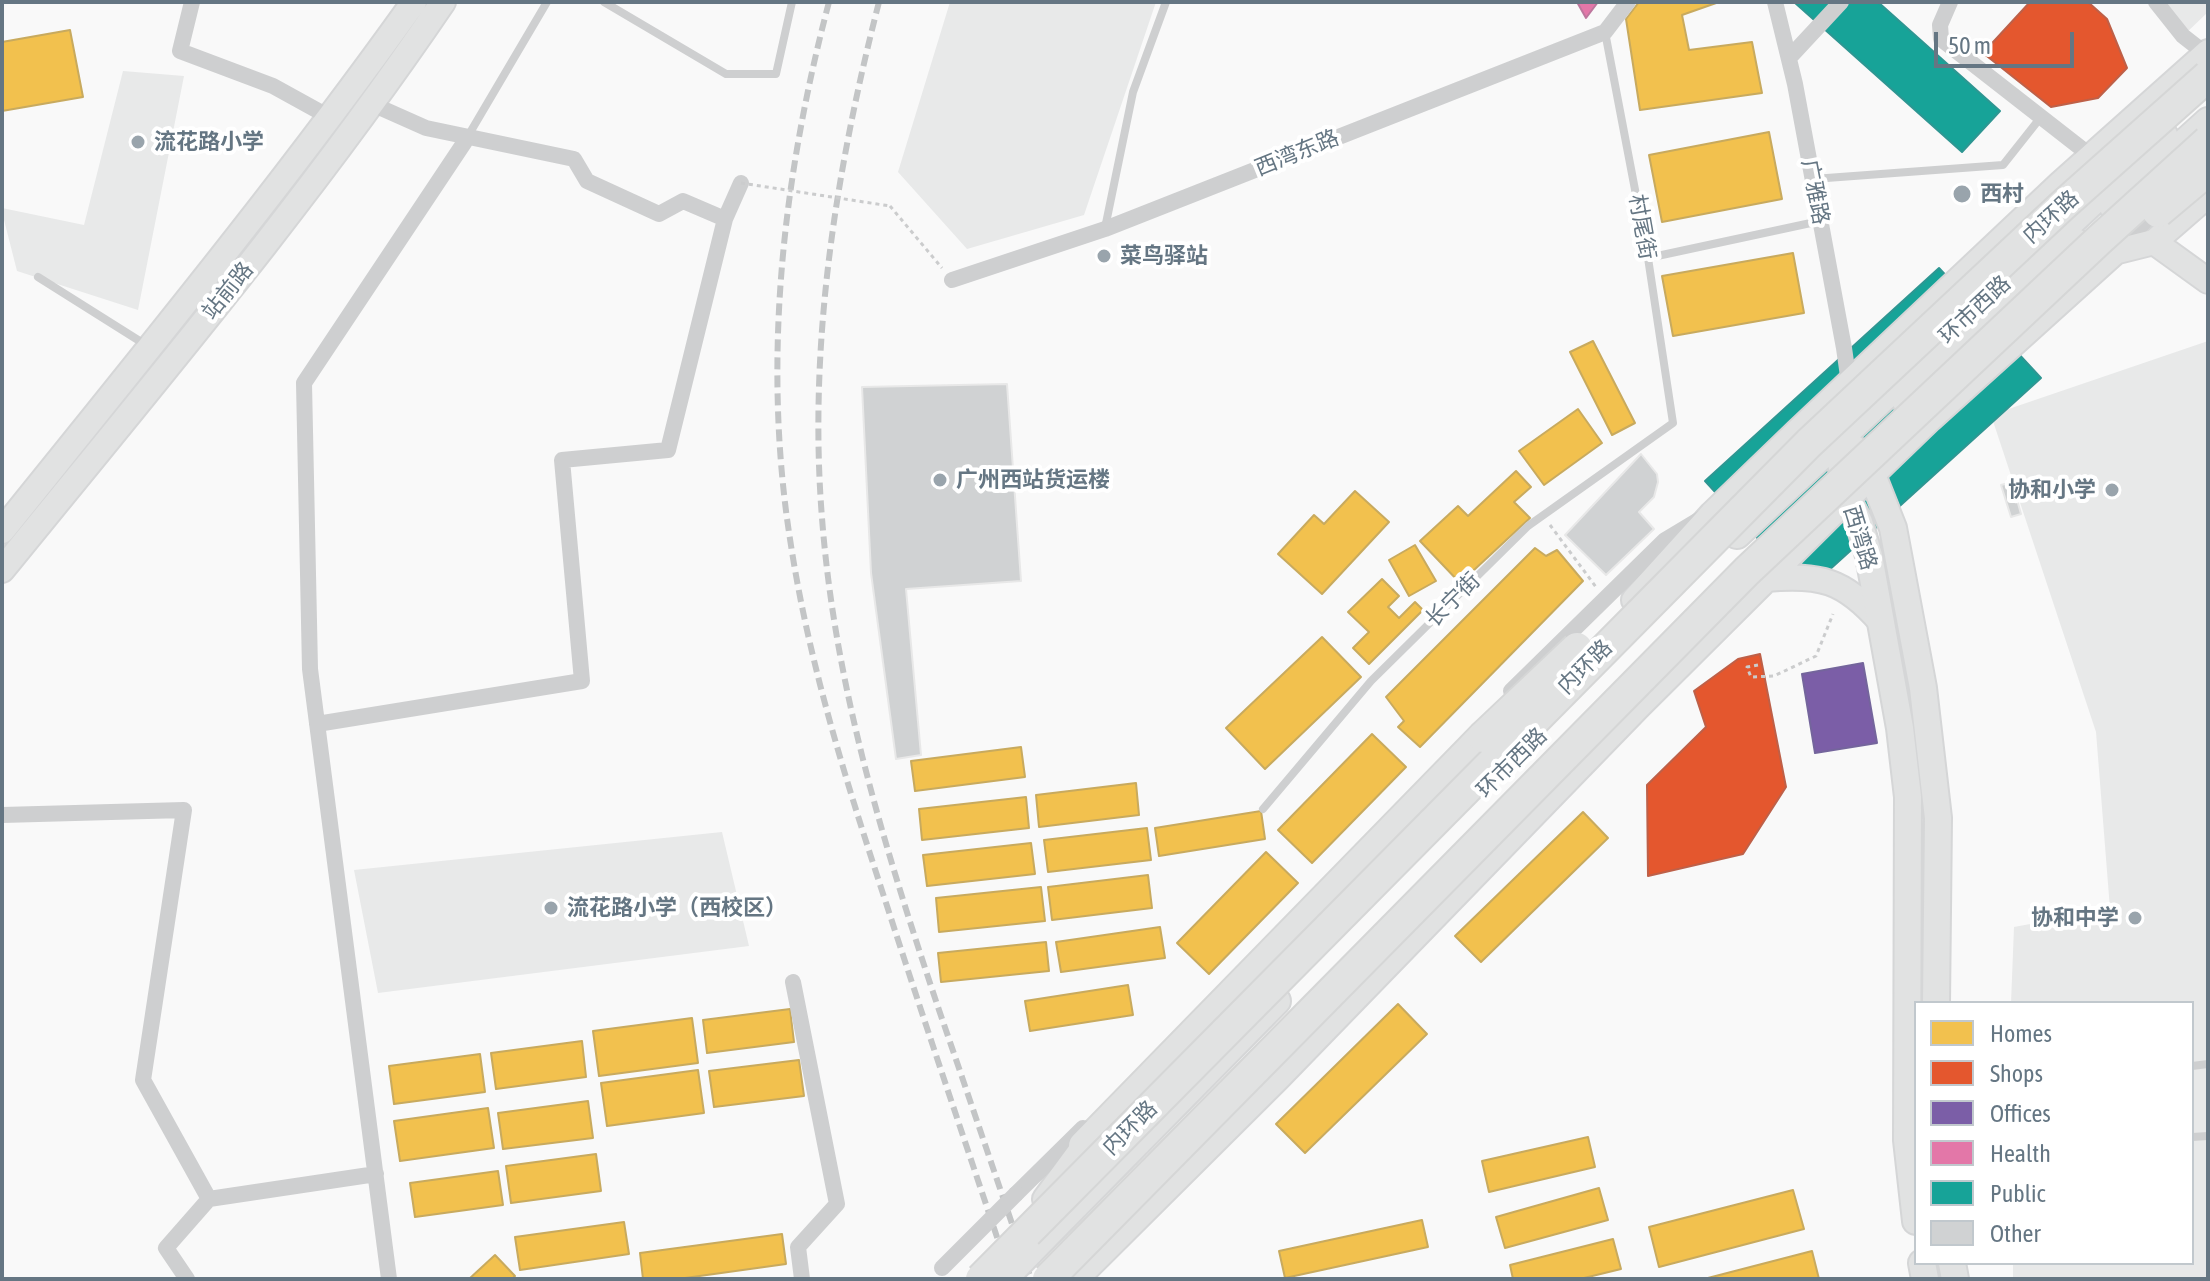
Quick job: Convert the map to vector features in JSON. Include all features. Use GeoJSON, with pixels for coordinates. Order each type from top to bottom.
{"type":"FeatureCollection","features":[{"type":"Feature","properties":{"kind":"highway","name":"内环路"},"geometry":{"type":"LineString","coordinates":[[981,1279],[1803,437],[2062,206],[2207,60]]}},
{"type":"Feature","properties":{"kind":"highway"},"geometry":{"type":"LineString","coordinates":[[1048,1279],[1854,464],[2208,141]]}},
{"type":"Feature","properties":{"kind":"highway"},"geometry":{"type":"LineString","coordinates":[[1854,464],[2208,170]]}},
{"type":"Feature","properties":{"kind":"highway"},"geometry":{"type":"LineString","coordinates":[[1084,1146],[1518,703],[1803,437]]}},
{"type":"Feature","properties":{"kind":"main road","name":"站前路"},"geometry":{"type":"LineString","coordinates":[[2,531],[331,118],[414,2]]}},
{"type":"Feature","properties":{"kind":"main road","name":"站前路"},"geometry":{"type":"LineString","coordinates":[[2,570],[264,246],[372,104],[443,2]]}},
{"type":"Feature","properties":{"kind":"main road"},"geometry":{"type":"LineString","coordinates":[[1022,1221],[1637,597],[1712,514],[1803,437],[1849,383],[2091,156],[2207,60]]}},
{"type":"Feature","properties":{"kind":"main road","name":"环市西路"},"geometry":{"type":"LineString","coordinates":[[1004,1279],[1032,1270],[1079,1233],[1254,1055],[1773,504],[1804,484],[1854,464],[1902,391],[2208,95]]}},
{"type":"Feature","properties":{"kind":"main road","name":"环市西路"},"geometry":{"type":"LineString","coordinates":[[1902,391],[2051,265],[2208,121]]}},
{"type":"Feature","properties":{"kind":"main road"},"geometry":{"type":"LineString","coordinates":[[2051,265],[2154,242],[2208,195]]}},
{"type":"Feature","properties":{"kind":"main road"},"geometry":{"type":"LineString","coordinates":[[2154,242],[2208,281]]}},
{"type":"Feature","properties":{"kind":"main road"},"geometry":{"type":"LineString","coordinates":[[1804,484],[1854,464],[1930,419],[2114,253]]}},
{"type":"Feature","properties":{"kind":"main road"},"geometry":{"type":"LineString","coordinates":[[1076,1279],[1278,1078],[1766,579],[1854,464],[1849,383]]}},
{"type":"Feature","properties":{"kind":"main road"},"geometry":{"type":"LineString","coordinates":[[1902,391],[1930,419]]}},
{"type":"Feature","properties":{"kind":"main road"},"geometry":{"type":"LineString","coordinates":[[1803,437],[1854,464]]}},
{"type":"Feature","properties":{"kind":"main road","name":"西湾路"},"geometry":{"type":"LineString","coordinates":[[1854,464],[1900,728],[1908,797],[1907,1140],[1914,1203]]}},
{"type":"Feature","properties":{"kind":"main road","name":"西湾路"},"geometry":{"type":"LineString","coordinates":[[1854,464],[1889,513],[1895,534],[1931,745],[1938,818],[1936,1001]]}},
{"type":"Feature","properties":{"kind":"main road"},"geometry":{"type":"LineString","coordinates":[[1712,514],[1773,504]]}},
{"type":"Feature","properties":{"kind":"main road"},"geometry":{"type":"LineString","coordinates":[[1766,579],[1806,578],[1839,586],[1860,598],[1880,621]]}},
{"type":"Feature","properties":{"kind":"main road","name":"环市西路"},"geometry":{"type":"LineString","coordinates":[[1032,1270],[1541,748]]}},
{"type":"Feature","properties":{"kind":"main road"},"geometry":{"type":"LineString","coordinates":[[1044,1200],[1084,1146]]}},
{"type":"Feature","properties":{"kind":"street"},"geometry":{"type":"LineString","coordinates":[[192,2],[180,51],[273,86],[331,118]]}},
{"type":"Feature","properties":{"kind":"street"},"geometry":{"type":"LineString","coordinates":[[1605,32],[1628,2]]}},
{"type":"Feature","properties":{"kind":"street","name":"广雅路"},"geometry":{"type":"LineString","coordinates":[[1775,2],[1789,58],[1849,383]]}},
{"type":"Feature","properties":{"kind":"street"},"geometry":{"type":"LineString","coordinates":[[1789,58],[1841,2]]}},
{"type":"Feature","properties":{"kind":"street"},"geometry":{"type":"LineString","coordinates":[[1950,2],[1940,25],[1941,39],[2091,156]]}},
{"type":"Feature","properties":{"kind":"street"},"geometry":{"type":"LineString","coordinates":[[2156,2],[2207,60]]}},
{"type":"Feature","properties":{"kind":"street","name":"西湾东路"},"geometry":{"type":"LineString","coordinates":[[952,280],[1105,229],[1605,32]]}},
{"type":"Feature","properties":{"kind":"street"},"geometry":{"type":"LineString","coordinates":[[372,104],[426,128],[574,159],[587,181],[659,214],[683,201],[725,219]]}},
{"type":"Feature","properties":{"kind":"street"},"geometry":{"type":"LineString","coordinates":[[389,1279],[310,669],[304,383],[468,137]]}},
{"type":"Feature","properties":{"kind":"street"},"geometry":{"type":"LineString","coordinates":[[2114,253],[2208,160]]}},
{"type":"Feature","properties":{"kind":"street"},"geometry":{"type":"LineString","coordinates":[[317,724],[582,681],[562,460],[668,450],[725,219],[741,183]]}},
{"type":"Feature","properties":{"kind":"street"},"geometry":{"type":"LineString","coordinates":[[2154,242],[2169,197]]}},
{"type":"Feature","properties":{"kind":"street"},"geometry":{"type":"LineString","coordinates":[[937,1274],[1604,598],[1665,540],[1712,514]]}},
{"type":"Feature","properties":{"kind":"street"},"geometry":{"type":"LineString","coordinates":[[1510,725],[1575,773]]}},
{"type":"Feature","properties":{"kind":"street"},"geometry":{"type":"LineString","coordinates":[[2,815],[184,810],[143,1080],[209,1199]]}},
{"type":"Feature","properties":{"kind":"street"},"geometry":{"type":"LineString","coordinates":[[793,982],[837,1204],[798,1247],[802,1279]]}},
{"type":"Feature","properties":{"kind":"street"},"geometry":{"type":"LineString","coordinates":[[1254,1055],[1278,1078]]}},
{"type":"Feature","properties":{"kind":"street"},"geometry":{"type":"LineString","coordinates":[[1016,1194],[1047,1179],[1084,1146]]}},
{"type":"Feature","properties":{"kind":"street"},"geometry":{"type":"LineString","coordinates":[[187,1279],[166,1248],[209,1199],[376,1174]]}},
{"type":"Feature","properties":{"kind":"street"},"geometry":{"type":"LineString","coordinates":[[1079,1233],[1102,1253]]}},
{"type":"Feature","properties":{"kind":"lane"},"geometry":{"type":"LineString","coordinates":[[468,137],[547,2]]}},
{"type":"Feature","properties":{"kind":"lane"},"geometry":{"type":"LineString","coordinates":[[604,2],[726,74],[776,74],[792,2]]}},
{"type":"Feature","properties":{"kind":"lane"},"geometry":{"type":"LineString","coordinates":[[1105,229],[1133,92],[1166,2]]}},
{"type":"Feature","properties":{"kind":"lane","name":"村尾街"},"geometry":{"type":"LineString","coordinates":[[1605,32],[1648,258],[1673,423]]}},
{"type":"Feature","properties":{"kind":"lane"},"geometry":{"type":"LineString","coordinates":[[1812,179],[2003,165],[2041,117]]}},
{"type":"Feature","properties":{"kind":"lane"},"geometry":{"type":"LineString","coordinates":[[1648,258],[1820,221]]}},
{"type":"Feature","properties":{"kind":"lane"},"geometry":{"type":"LineString","coordinates":[[38,277],[150,348]]}},
{"type":"Feature","properties":{"kind":"lane","name":"长宁街"},"geometry":{"type":"LineString","coordinates":[[1263,809],[1371,681],[1528,526],[1673,423]]}},
{"type":"Feature","properties":{"kind":"path"},"geometry":{"type":"LineString","coordinates":[[741,183],[890,206],[952,280]]}},
{"type":"Feature","properties":{"kind":"path"},"geometry":{"type":"LineString","coordinates":[[1543,516],[1604,598]]}},
{"type":"Feature","properties":{"kind":"path"},"geometry":{"type":"LineString","coordinates":[[1758,665],[1747,667],[1751,677],[1774,676],[1816,656],[1833,614]]}},
{"type":"Feature","properties":{"kind":"shaded area"},"geometry":{"type":"Polygon","coordinates":[[[950,2],[1156,2],[1084,215],[967,249],[898,172],[950,2]]]}},
{"type":"Feature","properties":{"kind":"shaded area"},"geometry":{"type":"Polygon","coordinates":[[[2156,2],[2208,2],[2208,12],[2183,36],[2156,2]]]}},
{"type":"Feature","properties":{"kind":"shaded area","name":"流花路小学"},"geometry":{"type":"Polygon","coordinates":[[[123,71],[184,76],[138,310],[17,271],[2,212],[2,208],[84,225],[123,71]]]}},
{"type":"Feature","properties":{"kind":"shaded area"},"geometry":{"type":"Polygon","coordinates":[[[2208,341],[2208,1279],[2013,1279],[2013,1265],[2194,1265],[2194,1001],[2011,1001],[2014,927],[2110,909],[2096,732],[1991,415],[2208,341]]]}},
{"type":"Feature","properties":{"kind":"shaded area","name":"流花路小学（西校区）"},"geometry":{"type":"Polygon","coordinates":[[[722,832],[749,946],[378,993],[354,870],[722,832]]]}},
{"type":"Feature","properties":{"kind":"building: Homes"},"geometry":{"type":"Polygon","coordinates":[[[1639,2],[1719,2],[1682,15],[1689,50],[1752,42],[1762,93],[1640,110],[1626,19],[1639,2]]]}},
{"type":"Feature","properties":{"kind":"building: Homes"},"geometry":{"type":"Polygon","coordinates":[[[2054,2],[2082,2],[2103,23],[2093,39],[2109,56],[2078,87],[2060,68],[2037,91],[1983,53],[2010,29],[2026,38],[2054,2]]]}},
{"type":"Feature","properties":{"kind":"building: Homes"},"geometry":{"type":"Polygon","coordinates":[[[70,30],[83,97],[2,111],[2,42],[70,30]]]}},
{"type":"Feature","properties":{"kind":"building: Homes"},"geometry":{"type":"Polygon","coordinates":[[[1769,132],[1782,199],[1662,222],[1649,155],[1769,132]]]}},
{"type":"Feature","properties":{"kind":"building: Homes"},"geometry":{"type":"Polygon","coordinates":[[[1793,253],[1804,313],[1673,336],[1662,276],[1793,253]]]}},
{"type":"Feature","properties":{"kind":"building: Homes"},"geometry":{"type":"Polygon","coordinates":[[[1593,341],[1635,423],[1612,435],[1570,352],[1593,341]]]}},
{"type":"Feature","properties":{"kind":"building: Homes"},"geometry":{"type":"Polygon","coordinates":[[[1578,409],[1602,443],[1544,485],[1519,451],[1578,409]]]}},
{"type":"Feature","properties":{"kind":"building: Homes"},"geometry":{"type":"Polygon","coordinates":[[[1516,471],[1531,487],[1514,502],[1530,518],[1460,583],[1420,541],[1458,506],[1468,516],[1516,471]]]}},
{"type":"Feature","properties":{"kind":"building: Homes"},"geometry":{"type":"Polygon","coordinates":[[[1355,491],[1389,522],[1322,594],[1278,554],[1314,515],[1324,524],[1355,491]]]}},
{"type":"Feature","properties":{"kind":"building: Homes"},"geometry":{"type":"Polygon","coordinates":[[[1415,545],[1436,581],[1409,596],[1389,560],[1415,545]]]}},
{"type":"Feature","properties":{"kind":"building: Homes"},"geometry":{"type":"Polygon","coordinates":[[[1535,548],[1546,556],[1557,550],[1583,581],[1420,747],[1398,727],[1404,721],[1386,697],[1535,548]]]}},
{"type":"Feature","properties":{"kind":"building: Homes"},"geometry":{"type":"Polygon","coordinates":[[[1382,579],[1399,596],[1388,607],[1399,618],[1415,602],[1423,610],[1369,664],[1353,648],[1369,632],[1348,612],[1382,579]]]}},
{"type":"Feature","properties":{"kind":"building: Homes"},"geometry":{"type":"Polygon","coordinates":[[[1322,637],[1361,677],[1265,769],[1226,728],[1322,637]]]}},
{"type":"Feature","properties":{"kind":"building: Homes"},"geometry":{"type":"Polygon","coordinates":[[[1372,734],[1406,767],[1312,863],[1278,830],[1372,734]]]}},
{"type":"Feature","properties":{"kind":"building: Homes"},"geometry":{"type":"Polygon","coordinates":[[[1021,747],[1025,777],[915,791],[911,761],[1021,747]]]}},
{"type":"Feature","properties":{"kind":"building: Homes"},"geometry":{"type":"Polygon","coordinates":[[[1136,783],[1139,815],[1039,827],[1036,795],[1136,783]]]}},
{"type":"Feature","properties":{"kind":"building: Homes"},"geometry":{"type":"Polygon","coordinates":[[[1026,797],[1029,828],[922,840],[919,809],[1026,797]]]}},
{"type":"Feature","properties":{"kind":"building: Homes"},"geometry":{"type":"Polygon","coordinates":[[[1261,811],[1265,839],[1159,856],[1155,828],[1261,811]]]}},
{"type":"Feature","properties":{"kind":"building: Homes"},"geometry":{"type":"Polygon","coordinates":[[[1583,812],[1608,838],[1481,962],[1455,936],[1583,812]]]}},
{"type":"Feature","properties":{"kind":"building: Homes"},"geometry":{"type":"Polygon","coordinates":[[[1147,828],[1151,860],[1048,872],[1044,840],[1147,828]]]}},
{"type":"Feature","properties":{"kind":"building: Homes"},"geometry":{"type":"Polygon","coordinates":[[[1031,843],[1035,874],[927,886],[923,855],[1031,843]]]}},
{"type":"Feature","properties":{"kind":"building: Homes"},"geometry":{"type":"Polygon","coordinates":[[[1266,852],[1298,883],[1209,974],[1177,943],[1266,852]]]}},
{"type":"Feature","properties":{"kind":"building: Homes"},"geometry":{"type":"Polygon","coordinates":[[[1148,875],[1152,908],[1052,920],[1048,887],[1148,875]]]}},
{"type":"Feature","properties":{"kind":"building: Homes"},"geometry":{"type":"Polygon","coordinates":[[[1041,887],[1045,921],[939,932],[936,898],[1041,887]]]}},
{"type":"Feature","properties":{"kind":"building: Homes"},"geometry":{"type":"Polygon","coordinates":[[[1160,927],[1165,958],[1061,972],[1056,942],[1160,927]]]}},
{"type":"Feature","properties":{"kind":"building: Homes"},"geometry":{"type":"Polygon","coordinates":[[[1046,942],[1049,971],[941,982],[938,953],[1046,942]]]}},
{"type":"Feature","properties":{"kind":"building: Homes"},"geometry":{"type":"Polygon","coordinates":[[[1128,985],[1133,1015],[1030,1031],[1025,1001],[1128,985]]]}},
{"type":"Feature","properties":{"kind":"building: Homes"},"geometry":{"type":"Polygon","coordinates":[[[1398,1004],[1427,1034],[1305,1153],[1276,1124],[1398,1004]]]}},
{"type":"Feature","properties":{"kind":"building: Homes"},"geometry":{"type":"Polygon","coordinates":[[[790,1009],[794,1042],[707,1053],[703,1020],[790,1009]]]}},
{"type":"Feature","properties":{"kind":"building: Homes"},"geometry":{"type":"Polygon","coordinates":[[[692,1018],[698,1063],[599,1076],[593,1031],[692,1018]]]}},
{"type":"Feature","properties":{"kind":"building: Homes"},"geometry":{"type":"Polygon","coordinates":[[[582,1041],[586,1077],[496,1089],[491,1053],[582,1041]]]}},
{"type":"Feature","properties":{"kind":"building: Homes"},"geometry":{"type":"Polygon","coordinates":[[[480,1054],[485,1092],[394,1104],[389,1066],[480,1054]]]}},
{"type":"Feature","properties":{"kind":"building: Homes"},"geometry":{"type":"Polygon","coordinates":[[[799,1060],[804,1096],[714,1107],[709,1071],[799,1060]]]}},
{"type":"Feature","properties":{"kind":"building: Homes"},"geometry":{"type":"Polygon","coordinates":[[[698,1070],[704,1113],[607,1126],[601,1083],[698,1070]]]}},
{"type":"Feature","properties":{"kind":"building: Homes"},"geometry":{"type":"Polygon","coordinates":[[[588,1101],[593,1138],[503,1149],[498,1113],[588,1101]]]}},
{"type":"Feature","properties":{"kind":"building: Homes"},"geometry":{"type":"Polygon","coordinates":[[[488,1108],[494,1148],[400,1161],[394,1121],[488,1108]]]}},
{"type":"Feature","properties":{"kind":"building: Homes"},"geometry":{"type":"Polygon","coordinates":[[[1588,1137],[1595,1167],[1489,1192],[1482,1161],[1588,1137]]]}},
{"type":"Feature","properties":{"kind":"building: Homes"},"geometry":{"type":"Polygon","coordinates":[[[596,1154],[601,1191],[511,1203],[506,1166],[596,1154]]]}},
{"type":"Feature","properties":{"kind":"building: Homes"},"geometry":{"type":"Polygon","coordinates":[[[498,1171],[503,1205],[415,1217],[410,1183],[498,1171]]]}},
{"type":"Feature","properties":{"kind":"building: Homes"},"geometry":{"type":"Polygon","coordinates":[[[1599,1188],[1608,1220],[1505,1248],[1496,1217],[1599,1188]]]}},
{"type":"Feature","properties":{"kind":"building: Homes"},"geometry":{"type":"Polygon","coordinates":[[[1793,1190],[1804,1229],[1659,1267],[1649,1227],[1793,1190]]]}},
{"type":"Feature","properties":{"kind":"building: Homes"},"geometry":{"type":"Polygon","coordinates":[[[1422,1220],[1428,1247],[1285,1278],[1279,1251],[1422,1220]]]}},
{"type":"Feature","properties":{"kind":"building: Homes"},"geometry":{"type":"Polygon","coordinates":[[[624,1222],[629,1254],[520,1270],[515,1237],[624,1222]]]}},
{"type":"Feature","properties":{"kind":"building: Homes"},"geometry":{"type":"Polygon","coordinates":[[[782,1234],[786,1264],[678,1279],[643,1279],[640,1253],[782,1234]]]}},
{"type":"Feature","properties":{"kind":"building: Homes"},"geometry":{"type":"Polygon","coordinates":[[[1613,1239],[1621,1269],[1580,1279],[1513,1279],[1510,1265],[1613,1239]]]}},
{"type":"Feature","properties":{"kind":"building: Homes"},"geometry":{"type":"Polygon","coordinates":[[[1812,1251],[1819,1279],[1704,1279],[1812,1251]]]}},
{"type":"Feature","properties":{"kind":"building: Homes"},"geometry":{"type":"Polygon","coordinates":[[[495,1255],[515,1276],[512,1279],[469,1279],[495,1255]]]}},
{"type":"Feature","properties":{"kind":"building: Shops"},"geometry":{"type":"Polygon","coordinates":[[[2030,2],[2088,2],[2107,19],[2127,68],[2098,98],[2051,107],[1983,53],[2030,2]]]}},
{"type":"Feature","properties":{"kind":"building: Shops"},"geometry":{"type":"Polygon","coordinates":[[[1760,654],[1786,787],[1743,854],[1648,876],[1647,785],[1706,727],[1694,691],[1738,659],[1760,654]]]}},
{"type":"Feature","properties":{"kind":"building: Offices"},"geometry":{"type":"Polygon","coordinates":[[[1863,663],[1877,743],[1815,753],[1802,674],[1863,663]]]}},
{"type":"Feature","properties":{"kind":"building: Health"},"geometry":{"type":"Polygon","coordinates":[[[1577,2],[1598,2],[1586,18],[1577,2]]]}},
{"type":"Feature","properties":{"kind":"building: Public","name":"西村"},"geometry":{"type":"Polygon","coordinates":[[[1794,2],[1878,2],[2000,111],[1962,152],[1794,2]]]}},
{"type":"Feature","properties":{"kind":"building: Public"},"geometry":{"type":"Polygon","coordinates":[[[1939,268],[2041,378],[1806,591],[1705,481],[1939,268]]]}},
{"type":"Feature","properties":{"kind":"building: Other","name":"广州西站货运楼"},"geometry":{"type":"Polygon","coordinates":[[[1007,384],[1021,581],[906,589],[921,755],[896,759],[871,573],[862,387],[1007,384]]]}},
{"type":"Feature","properties":{"kind":"building: Other"},"geometry":{"type":"Polygon","coordinates":[[[1641,454],[1657,474],[1654,497],[1639,512],[1654,529],[1606,575],[1565,535],[1641,454]]]}},
{"type":"Feature","properties":{"kind":"building: Other"},"geometry":{"type":"Polygon","coordinates":[[[2012,482],[2021,514],[2011,517],[2001,485],[2012,482]]]}},
{"type":"Feature","properties":{"kind":"railway"},"geometry":{"type":"LineString","coordinates":[[829,2],[800,134],[782,269],[778,404],[790,539],[808,633],[844,772],[1011,1279]]}},
{"type":"Feature","properties":{"kind":"railway"},"geometry":{"type":"LineString","coordinates":[[879,2],[838,193],[823,323],[819,453],[829,582],[850,706],[882,829],[939,1010],[1031,1279]]}},
{"type":"Feature","properties":{"kind":"place","name":"流花路小学"},"geometry":{"type":"Point","coordinates":[138,142]}},
{"type":"Feature","properties":{"kind":"place","name":"西村"},"geometry":{"type":"Point","coordinates":[1962,194]}},
{"type":"Feature","properties":{"kind":"place","name":"菜鸟驿站"},"geometry":{"type":"Point","coordinates":[1104,256]}},
{"type":"Feature","properties":{"kind":"place","name":"广州西站货运楼"},"geometry":{"type":"Point","coordinates":[940,480]}},
{"type":"Feature","properties":{"kind":"place","name":"协和小学"},"geometry":{"type":"Point","coordinates":[2112,490]}},
{"type":"Feature","properties":{"kind":"place","name":"流花路小学（西校区）"},"geometry":{"type":"Point","coordinates":[551,908]}},
{"type":"Feature","properties":{"kind":"place","name":"协和中学"},"geometry":{"type":"Point","coordinates":[2135,918]}}]}
